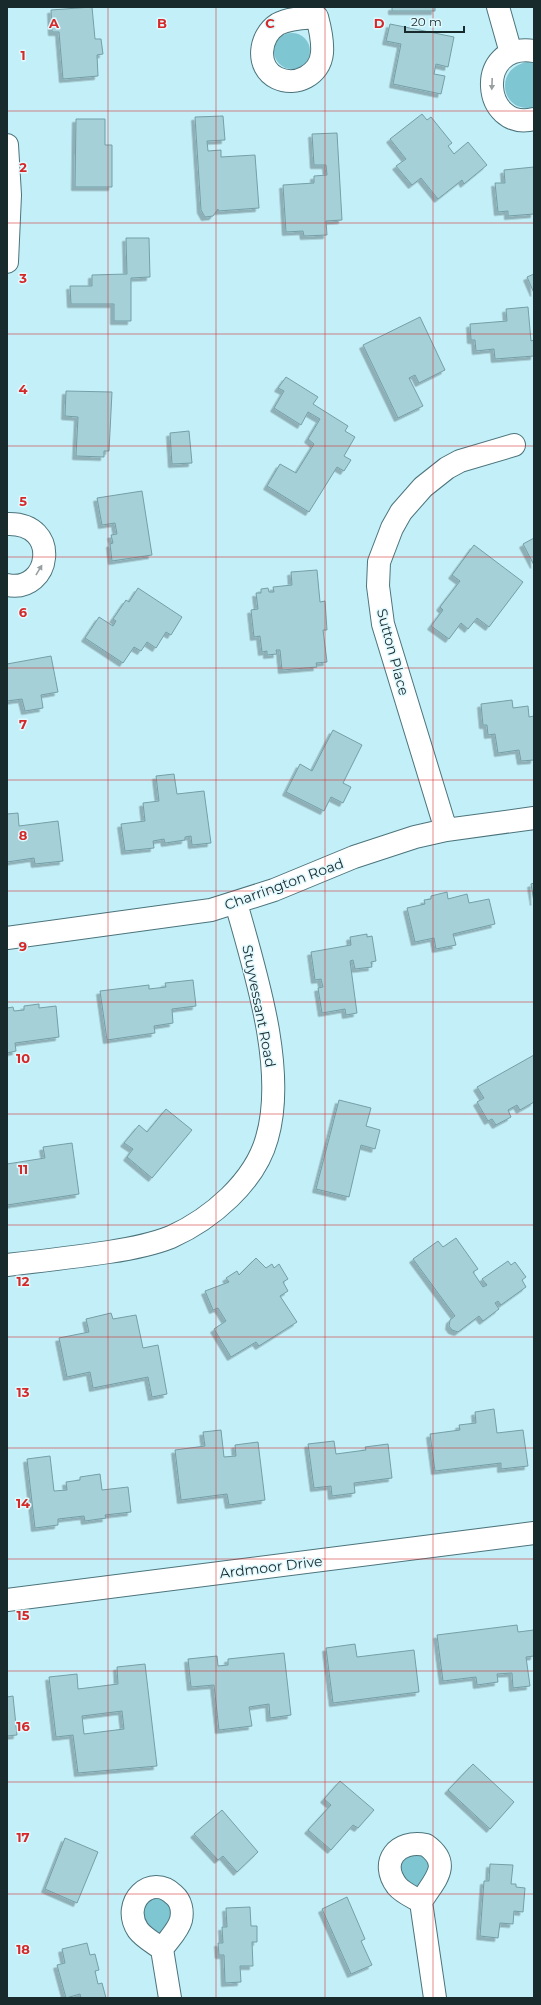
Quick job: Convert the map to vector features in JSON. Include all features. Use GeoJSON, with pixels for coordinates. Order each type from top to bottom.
{"type":"FeatureCollection","features":[{"type":"Feature","properties":{"kind":"street"},"geometry":{"type":"LineString","coordinates":[[498,7],[511,53]]}},
{"type":"Feature","properties":{"kind":"street"},"geometry":{"type":"LineString","coordinates":[[534,50],[524,49],[511,53],[500,61],[493,73],[491,88],[494,100],[502,111],[514,119],[528,121],[534,119]]}},
{"type":"Feature","properties":{"kind":"street"},"geometry":{"type":"LineString","coordinates":[[7,145],[10,195],[7,262]]}},
{"type":"Feature","properties":{"kind":"street","name":"Sutton Place"},"geometry":{"type":"LineString","coordinates":[[446,830],[383,624],[378,586],[379,562],[389,534],[401,512],[423,487],[447,468],[460,461],[514,445]]}},
{"type":"Feature","properties":{"kind":"street"},"geometry":{"type":"LineString","coordinates":[[7,524],[19,524],[30,528],[40,536],[44,548],[45,560],[40,571],[32,580],[21,586],[7,585]]}},
{"type":"Feature","properties":{"kind":"street","name":"Charrington Road"},"geometry":{"type":"LineString","coordinates":[[7,938],[188,914],[236,903],[292,884],[370,852],[415,837],[446,830],[534,818]]}},
{"type":"Feature","properties":{"kind":"street","name":"Stuyvessant Road"},"geometry":{"type":"LineString","coordinates":[[7,1265],[130,1248],[170,1237],[208,1215],[231,1195],[259,1158],[267,1138],[272,1118],[273,1073],[264,1014],[236,903]]}},
{"type":"Feature","properties":{"kind":"street","name":"Ardmoor Drive"},"geometry":{"type":"LineString","coordinates":[[7,1600],[534,1533]]}},
{"type":"Feature","properties":{"kind":"street"},"geometry":{"type":"LineString","coordinates":[[421,1902],[435,1998]]}},
{"type":"Feature","properties":{"kind":"street"},"geometry":{"type":"LineString","coordinates":[[162,1949],[170,1998]]}},
{"type":"Feature","properties":{"kind":"shaded area"},"geometry":{"type":"Polygon","coordinates":[[[296,33],[305,38],[309,44],[309,58],[305,64],[296,69],[288,69],[279,64],[275,58],[274,47],[279,38],[285,34],[296,33]]]}},
{"type":"Feature","properties":{"kind":"shaded area"},"geometry":{"type":"Polygon","coordinates":[[[527,62],[534,63],[534,107],[523,108],[514,104],[508,98],[505,90],[505,81],[509,73],[516,66],[527,62]]]}},
{"type":"Feature","properties":{"kind":"shaded area"},"geometry":{"type":"Polygon","coordinates":[[[423,1852],[431,1870],[417,1888],[403,1878],[399,1862],[400,1858],[423,1852]]]}},
{"type":"Feature","properties":{"kind":"shaded area"},"geometry":{"type":"Polygon","coordinates":[[[155,1897],[168,1901],[173,1913],[162,1934],[159,1934],[147,1927],[141,1909],[144,1903],[155,1897]]]}},
{"type":"Feature","properties":{"kind":"building"},"geometry":{"type":"Polygon","coordinates":[[[92,7],[95,39],[101,39],[103,54],[97,55],[98,76],[63,79],[59,32],[52,32],[51,10],[92,7]]]}},
{"type":"Feature","properties":{"kind":"building"},"geometry":{"type":"Polygon","coordinates":[[[392,7],[435,7],[435,11],[392,11],[392,7]]]}},
{"type":"Feature","properties":{"kind":"building"},"geometry":{"type":"Polygon","coordinates":[[[390,24],[454,37],[448,67],[436,64],[434,74],[445,76],[441,94],[393,84],[401,44],[386,41],[390,24]]]}},
{"type":"Feature","properties":{"kind":"building"},"geometry":{"type":"Polygon","coordinates":[[[422,114],[427,120],[431,117],[452,143],[448,146],[454,154],[468,142],[487,165],[464,184],[462,180],[438,199],[421,178],[412,185],[396,166],[406,159],[390,139],[422,114]]]}},
{"type":"Feature","properties":{"kind":"building"},"geometry":{"type":"Polygon","coordinates":[[[223,116],[225,140],[207,141],[208,151],[221,150],[221,157],[255,155],[259,208],[218,211],[218,209],[213,216],[205,217],[201,210],[195,117],[223,116]]]}},
{"type":"Feature","properties":{"kind":"building"},"geometry":{"type":"Polygon","coordinates":[[[76,119],[105,119],[105,145],[112,145],[112,187],[75,187],[76,119]]]}},
{"type":"Feature","properties":{"kind":"building"},"geometry":{"type":"Polygon","coordinates":[[[337,133],[342,220],[326,221],[327,235],[304,236],[303,231],[286,232],[283,185],[314,183],[314,176],[327,175],[326,165],[314,165],[312,134],[337,133]]]}},
{"type":"Feature","properties":{"kind":"building"},"geometry":{"type":"Polygon","coordinates":[[[534,167],[534,214],[508,216],[508,211],[498,212],[495,183],[505,183],[504,170],[534,167]]]}},
{"type":"Feature","properties":{"kind":"building"},"geometry":{"type":"Polygon","coordinates":[[[126,238],[149,238],[150,277],[131,278],[131,321],[114,321],[114,304],[71,304],[70,286],[92,286],[92,275],[127,274],[126,238]]]}},
{"type":"Feature","properties":{"kind":"building"},"geometry":{"type":"Polygon","coordinates":[[[534,274],[534,293],[527,277],[534,274]]]}},
{"type":"Feature","properties":{"kind":"building"},"geometry":{"type":"Polygon","coordinates":[[[528,307],[531,341],[534,340],[534,356],[495,359],[494,349],[476,351],[475,340],[471,340],[470,324],[507,321],[506,309],[528,307]]]}},
{"type":"Feature","properties":{"kind":"building"},"geometry":{"type":"Polygon","coordinates":[[[420,317],[445,370],[419,383],[415,375],[409,378],[423,406],[398,418],[363,345],[420,317]]]}},
{"type":"Feature","properties":{"kind":"building"},"geometry":{"type":"Polygon","coordinates":[[[286,377],[318,397],[313,404],[348,426],[345,431],[355,437],[344,456],[351,460],[344,471],[337,467],[309,512],[267,486],[280,464],[296,473],[314,444],[308,439],[320,419],[308,412],[301,425],[274,408],[284,391],[278,388],[286,377]]]}},
{"type":"Feature","properties":{"kind":"building"},"geometry":{"type":"Polygon","coordinates":[[[66,391],[112,392],[109,451],[104,451],[104,457],[76,456],[78,417],[65,416],[66,391]]]}},
{"type":"Feature","properties":{"kind":"building"},"geometry":{"type":"Polygon","coordinates":[[[189,431],[192,463],[172,464],[170,433],[189,431]]]}},
{"type":"Feature","properties":{"kind":"building"},"geometry":{"type":"Polygon","coordinates":[[[142,491],[152,555],[112,561],[110,544],[113,543],[111,535],[117,534],[115,523],[102,525],[97,498],[142,491]]]}},
{"type":"Feature","properties":{"kind":"building"},"geometry":{"type":"Polygon","coordinates":[[[534,538],[534,565],[523,544],[534,538]]]}},
{"type":"Feature","properties":{"kind":"building"},"geometry":{"type":"Polygon","coordinates":[[[474,545],[523,582],[489,627],[477,618],[468,629],[461,623],[449,639],[431,626],[443,610],[440,607],[460,581],[452,575],[474,545]]]}},
{"type":"Feature","properties":{"kind":"building"},"geometry":{"type":"Polygon","coordinates":[[[317,570],[320,602],[325,601],[327,630],[323,630],[327,662],[316,663],[317,667],[282,670],[280,650],[276,650],[277,654],[267,655],[267,651],[262,652],[260,636],[254,637],[251,610],[258,609],[256,593],[261,593],[261,589],[268,588],[269,592],[274,592],[273,587],[292,585],[291,572],[317,570]]]}},
{"type":"Feature","properties":{"kind":"building"},"geometry":{"type":"Polygon","coordinates":[[[138,588],[182,617],[171,635],[166,632],[156,648],[147,642],[141,651],[134,647],[123,663],[85,638],[99,617],[113,626],[116,621],[113,619],[126,600],[129,602],[138,588]]]}},
{"type":"Feature","properties":{"kind":"building"},"geometry":{"type":"Polygon","coordinates":[[[51,656],[58,692],[41,695],[43,708],[25,711],[22,699],[7,701],[7,664],[51,656]]]}},
{"type":"Feature","properties":{"kind":"building"},"geometry":{"type":"Polygon","coordinates":[[[512,700],[513,708],[528,706],[529,717],[534,716],[534,760],[521,761],[519,750],[498,753],[495,734],[488,735],[487,725],[483,725],[481,704],[512,700]]]}},
{"type":"Feature","properties":{"kind":"building"},"geometry":{"type":"Polygon","coordinates":[[[333,730],[362,745],[343,783],[351,787],[343,803],[331,797],[324,811],[286,792],[300,764],[312,771],[333,730]]]}},
{"type":"Feature","properties":{"kind":"building"},"geometry":{"type":"Polygon","coordinates":[[[174,774],[177,794],[204,791],[211,843],[192,845],[191,836],[185,837],[185,840],[165,843],[164,839],[153,841],[154,848],[125,851],[121,824],[145,821],[143,803],[159,801],[156,776],[174,774]]]}},
{"type":"Feature","properties":{"kind":"building"},"geometry":{"type":"Polygon","coordinates":[[[18,813],[19,826],[58,821],[63,861],[35,864],[34,858],[7,862],[7,814],[18,813]]]}},
{"type":"Feature","properties":{"kind":"building"},"geometry":{"type":"Polygon","coordinates":[[[534,883],[534,902],[531,884],[534,883]]]}},
{"type":"Feature","properties":{"kind":"building"},"geometry":{"type":"Polygon","coordinates":[[[447,892],[448,899],[467,894],[469,903],[489,899],[495,924],[453,934],[456,945],[436,949],[434,938],[415,942],[407,908],[425,904],[424,900],[431,899],[431,896],[447,892]]]}},
{"type":"Feature","properties":{"kind":"building"},"geometry":{"type":"Polygon","coordinates":[[[367,934],[367,937],[372,936],[376,961],[371,962],[372,967],[355,969],[353,960],[350,961],[357,1013],[346,1015],[345,1009],[322,1013],[318,988],[323,987],[321,979],[315,980],[311,952],[351,945],[350,937],[367,934]]]}},
{"type":"Feature","properties":{"kind":"building"},"geometry":{"type":"Polygon","coordinates":[[[193,980],[196,1006],[172,1009],[173,1023],[154,1026],[155,1033],[107,1040],[100,991],[149,985],[149,989],[166,987],[165,983],[193,980]]]}},
{"type":"Feature","properties":{"kind":"building"},"geometry":{"type":"Polygon","coordinates":[[[39,1004],[39,1008],[56,1006],[59,1037],[15,1043],[16,1051],[7,1053],[7,1008],[13,1007],[14,1011],[24,1010],[24,1006],[39,1004]]]}},
{"type":"Feature","properties":{"kind":"building"},"geometry":{"type":"Polygon","coordinates":[[[534,1055],[534,1102],[520,1110],[517,1105],[508,1110],[511,1117],[496,1125],[492,1119],[488,1121],[477,1102],[484,1098],[477,1087],[534,1055]]]}},
{"type":"Feature","properties":{"kind":"building"},"geometry":{"type":"Polygon","coordinates":[[[339,1100],[371,1108],[366,1126],[380,1130],[375,1149],[361,1145],[349,1197],[316,1189],[339,1100]]]}},
{"type":"Feature","properties":{"kind":"building"},"geometry":{"type":"Polygon","coordinates":[[[166,1109],[192,1130],[152,1178],[127,1157],[133,1149],[124,1143],[139,1125],[147,1132],[166,1109]]]}},
{"type":"Feature","properties":{"kind":"building"},"geometry":{"type":"Polygon","coordinates":[[[72,1143],[79,1194],[7,1205],[7,1164],[45,1158],[43,1147],[72,1143]]]}},
{"type":"Feature","properties":{"kind":"building"},"geometry":{"type":"Polygon","coordinates":[[[456,1238],[478,1269],[473,1272],[483,1287],[487,1285],[482,1279],[508,1261],[511,1265],[515,1262],[526,1277],[522,1280],[526,1287],[501,1305],[498,1301],[495,1303],[499,1309],[483,1321],[479,1316],[458,1332],[452,1330],[449,1326],[450,1320],[455,1316],[413,1259],[438,1241],[443,1247],[456,1238]]]}},
{"type":"Feature","properties":{"kind":"building"},"geometry":{"type":"Polygon","coordinates":[[[256,1258],[266,1268],[272,1264],[274,1268],[279,1264],[288,1279],[283,1282],[288,1291],[280,1296],[297,1322],[259,1346],[256,1342],[231,1357],[214,1329],[226,1321],[218,1308],[213,1310],[205,1291],[229,1282],[226,1278],[237,1271],[239,1275],[256,1258]]]}},
{"type":"Feature","properties":{"kind":"building"},"geometry":{"type":"Polygon","coordinates":[[[111,1313],[113,1319],[136,1315],[143,1348],[158,1345],[167,1394],[152,1397],[148,1377],[93,1388],[90,1372],[67,1377],[59,1338],[89,1332],[86,1319],[111,1313]]]}},
{"type":"Feature","properties":{"kind":"building"},"geometry":{"type":"Polygon","coordinates":[[[494,1409],[497,1433],[523,1430],[528,1466],[501,1469],[501,1463],[435,1471],[430,1434],[460,1430],[459,1425],[476,1423],[475,1412],[494,1409]]]}},
{"type":"Feature","properties":{"kind":"building"},"geometry":{"type":"Polygon","coordinates":[[[221,1430],[224,1457],[236,1456],[235,1445],[258,1442],[265,1500],[229,1505],[227,1494],[181,1500],[175,1450],[205,1446],[203,1432],[221,1430]]]}},
{"type":"Feature","properties":{"kind":"building"},"geometry":{"type":"Polygon","coordinates":[[[334,1441],[336,1454],[366,1450],[365,1447],[388,1444],[392,1478],[354,1483],[355,1493],[332,1496],[331,1486],[314,1488],[308,1444],[334,1441]]]}},
{"type":"Feature","properties":{"kind":"building"},"geometry":{"type":"Polygon","coordinates":[[[50,1456],[54,1491],[67,1490],[66,1482],[80,1480],[80,1477],[100,1474],[102,1490],[128,1487],[131,1512],[105,1515],[106,1518],[85,1521],[84,1516],[58,1519],[58,1525],[35,1528],[27,1459],[50,1456]]]}},
{"type":"Feature","properties":{"kind":"building"},"geometry":{"type":"Polygon","coordinates":[[[517,1625],[518,1632],[534,1630],[534,1656],[526,1657],[530,1686],[513,1688],[512,1673],[497,1674],[498,1682],[477,1685],[476,1677],[443,1681],[437,1635],[517,1625]]]}},
{"type":"Feature","properties":{"kind":"building"},"geometry":{"type":"Polygon","coordinates":[[[355,1644],[357,1657],[414,1650],[419,1692],[333,1703],[326,1648],[355,1644]]]}},
{"type":"Feature","properties":{"kind":"building"},"geometry":{"type":"Polygon","coordinates":[[[284,1653],[291,1715],[270,1718],[269,1704],[249,1707],[252,1726],[219,1730],[214,1685],[191,1687],[188,1659],[217,1656],[218,1666],[228,1665],[228,1659],[284,1653]]]}},
{"type":"Feature","properties":{"kind":"building"},"geometry":{"type":"Polygon","coordinates":[[[145,1664],[157,1766],[78,1773],[73,1735],[56,1737],[49,1677],[77,1674],[78,1689],[118,1684],[117,1667],[145,1664]],[[122,1711],[82,1716],[84,1734],[124,1729],[122,1711]]]}},
{"type":"Feature","properties":{"kind":"building"},"geometry":{"type":"Polygon","coordinates":[[[13,1696],[17,1735],[7,1736],[7,1697],[13,1696]]]}},
{"type":"Feature","properties":{"kind":"building"},"geometry":{"type":"Polygon","coordinates":[[[473,1764],[514,1802],[490,1829],[448,1790],[473,1764]]]}},
{"type":"Feature","properties":{"kind":"building"},"geometry":{"type":"Polygon","coordinates":[[[340,1781],[374,1810],[358,1828],[353,1825],[331,1850],[308,1830],[331,1805],[324,1799],[340,1781]]]}},
{"type":"Feature","properties":{"kind":"building"},"geometry":{"type":"Polygon","coordinates":[[[222,1810],[258,1852],[237,1872],[223,1856],[218,1860],[194,1834],[222,1810]]]}},
{"type":"Feature","properties":{"kind":"building"},"geometry":{"type":"Polygon","coordinates":[[[65,1838],[98,1852],[77,1903],[45,1889],[65,1838]]]}},
{"type":"Feature","properties":{"kind":"building"},"geometry":{"type":"Polygon","coordinates":[[[490,1864],[513,1865],[511,1884],[516,1884],[516,1887],[525,1888],[523,1912],[514,1911],[513,1924],[500,1923],[498,1938],[480,1936],[484,1881],[489,1881],[490,1864]]]}},
{"type":"Feature","properties":{"kind":"building"},"geometry":{"type":"Polygon","coordinates":[[[347,1897],[365,1939],[361,1941],[372,1965],[351,1974],[322,1909],[347,1897]]]}},
{"type":"Feature","properties":{"kind":"building"},"geometry":{"type":"Polygon","coordinates":[[[250,1907],[251,1926],[257,1926],[257,1942],[252,1942],[253,1966],[240,1966],[241,1982],[225,1983],[224,1955],[219,1955],[218,1943],[223,1943],[222,1927],[227,1927],[226,1908],[250,1907]]]}},
{"type":"Feature","properties":{"kind":"building"},"geometry":{"type":"Polygon","coordinates":[[[87,1943],[90,1955],[95,1954],[99,1970],[95,1971],[98,1984],[102,1983],[106,1998],[81,1998],[80,1994],[66,1998],[57,1965],[65,1963],[62,1949],[87,1943]]]}}]}
